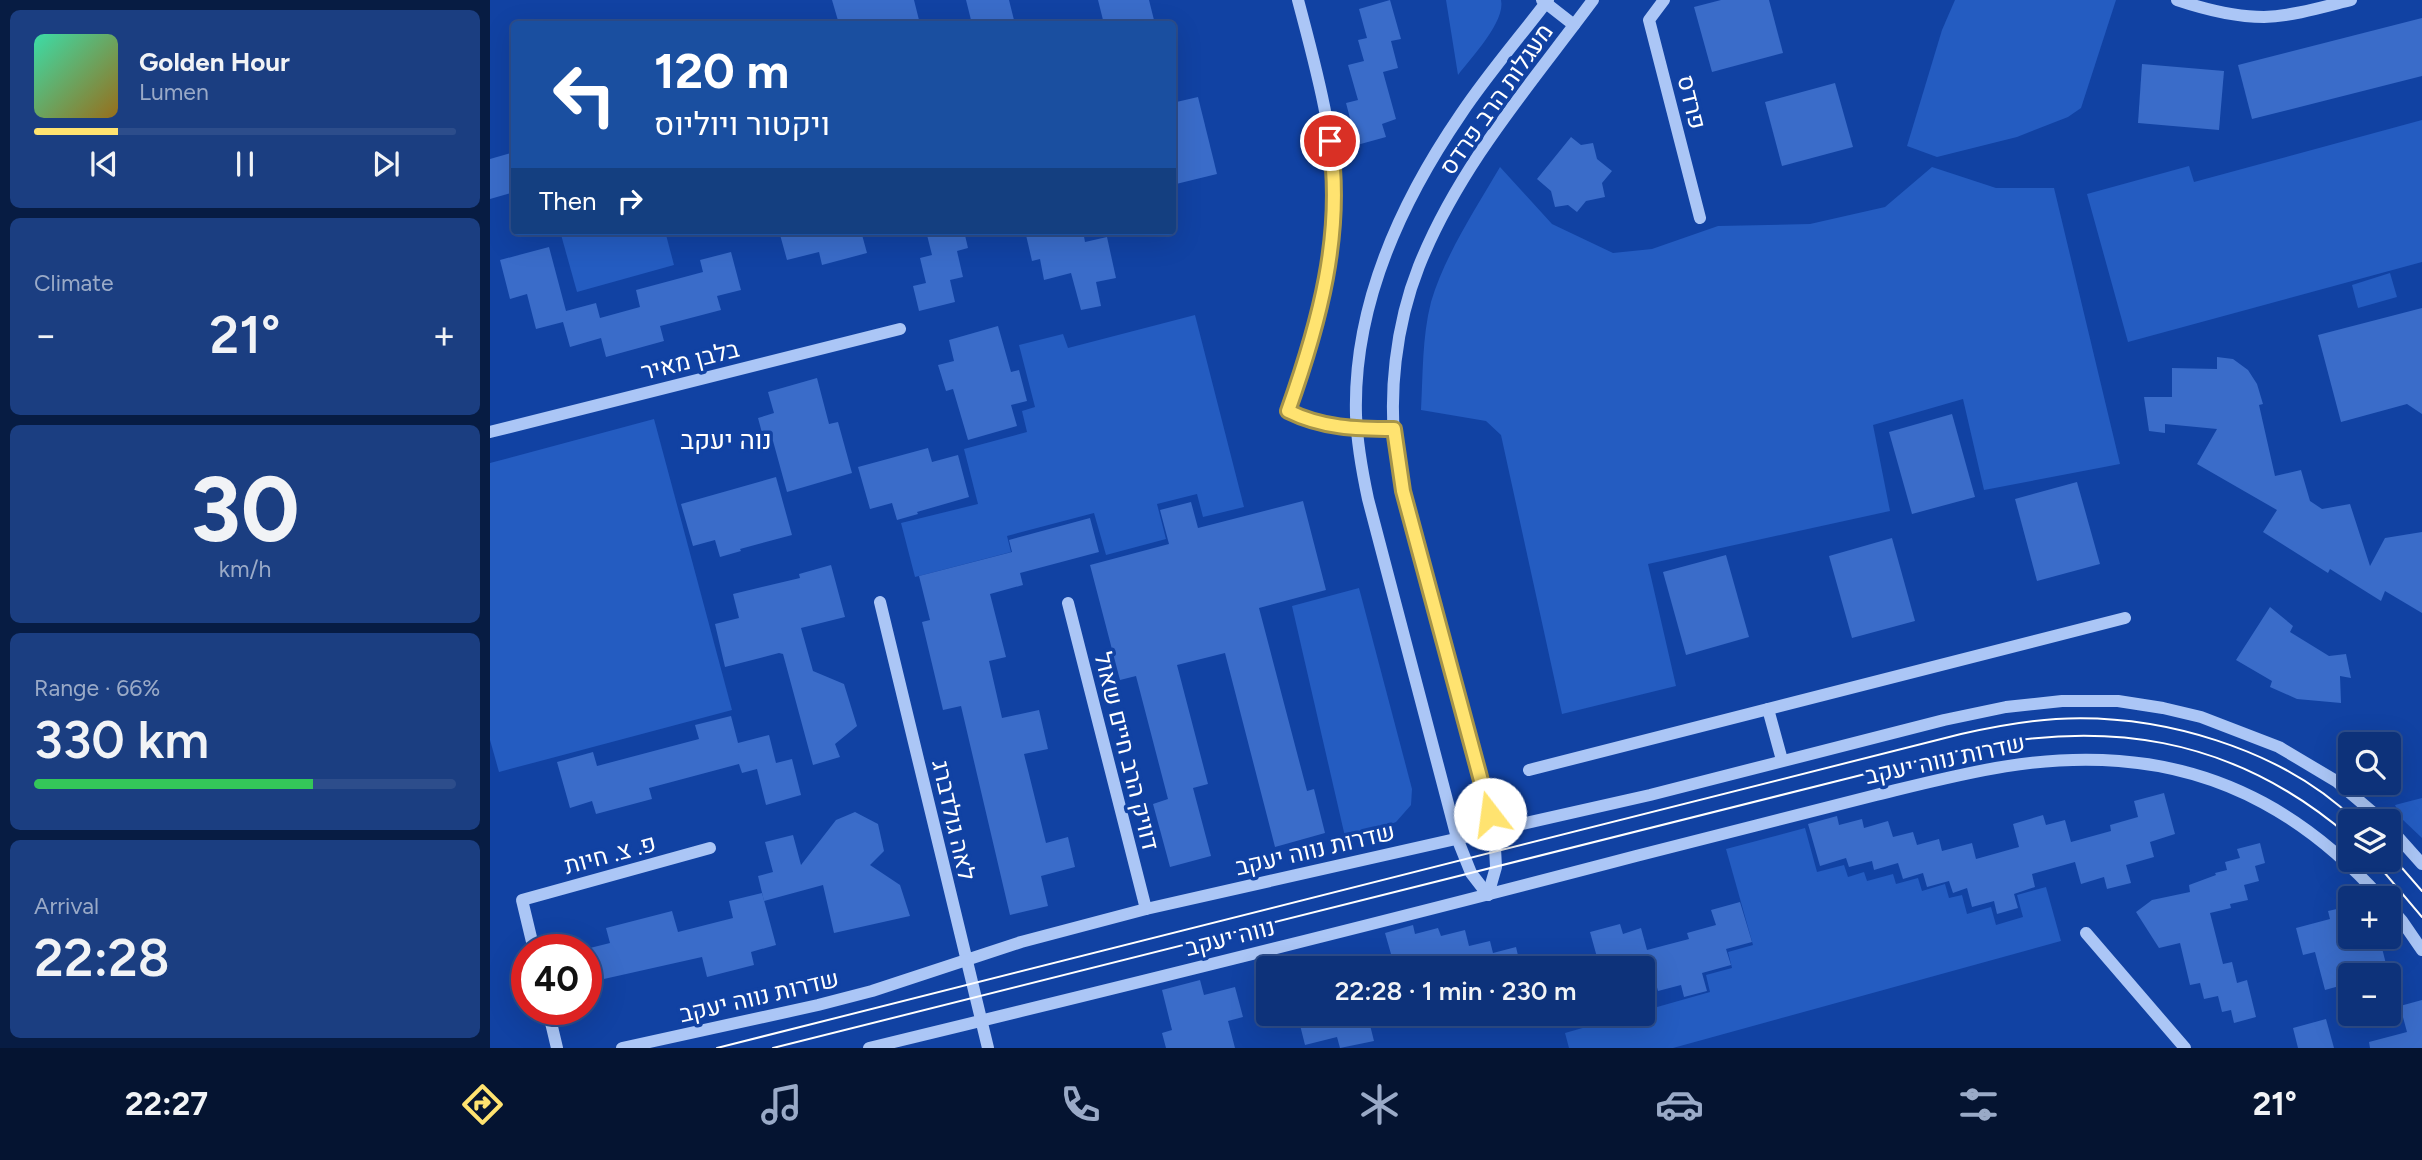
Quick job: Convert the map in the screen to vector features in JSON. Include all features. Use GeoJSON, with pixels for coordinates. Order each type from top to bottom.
{"type":"FeatureCollection","features":[{"type":"Feature","properties":{"kind":"street"},"geometry":{"type":"LineString","coordinates":[[1298,0],[1323,94],[1333,164],[1335,219],[1331,256],[1319,312],[1288,411],[1325,425],[1357,429],[1394,429],[1403,491],[1494,829],[1496,867],[1488,895]]}},
{"type":"Feature","properties":{"kind":"street","name":"מעגלות הרב פרדס"},"geometry":{"type":"LineString","coordinates":[[1394,429],[1396,360],[1404,314],[1419,267],[1440,221],[1492,133],[1593,0]]}},
{"type":"Feature","properties":{"kind":"street","name":"פרדס"},"geometry":{"type":"LineString","coordinates":[[1664,0],[1649,20],[1700,218]]}},
{"type":"Feature","properties":{"kind":"street"},"geometry":{"type":"LineString","coordinates":[[2178,0],[2238,15],[2265,17],[2297,13],[2351,0]]}},
{"type":"Feature","properties":{"kind":"street"},"geometry":{"type":"LineString","coordinates":[[1545,1],[1574,25]]}},
{"type":"Feature","properties":{"kind":"street","name":"מעגלות הרב פרדס"},"geometry":{"type":"LineString","coordinates":[[1488,895],[1471,873],[1457,838],[1368,499],[1360,462],[1357,429],[1358,360],[1367,309],[1392,236],[1413,193],[1462,112],[1545,1]]}},
{"type":"Feature","properties":{"kind":"street","name":"בלבן מאיר"},"geometry":{"type":"LineString","coordinates":[[490,432],[900,329]]}},
{"type":"Feature","properties":{"kind":"street","name":"לאה גולדברג"},"geometry":{"type":"LineString","coordinates":[[880,602],[989,1048]]}},
{"type":"Feature","properties":{"kind":"street","name":"דוויק הרב חיים שאול"},"geometry":{"type":"LineString","coordinates":[[1068,603],[1146,909]]}},
{"type":"Feature","properties":{"kind":"street"},"geometry":{"type":"LineString","coordinates":[[1529,770],[2124,618]]}},
{"type":"Feature","properties":{"kind":"street","name":"שדרות נווה יעקב"},"geometry":{"type":"LineString","coordinates":[[1782,760],[2006,707],[2062,701],[2118,701],[2201,717],[2279,747],[2336,781],[2369,809]]}},
{"type":"Feature","properties":{"kind":"street"},"geometry":{"type":"LineString","coordinates":[[1494,829],[1650,795],[1782,760],[1768,709]]}},
{"type":"Feature","properties":{"kind":"street","name":"שדרות נווה יעקב"},"geometry":{"type":"LineString","coordinates":[[1488,895],[1966,773],[2017,763],[2091,759],[2163,766],[2205,776],[2236,788],[2278,809],[2307,830],[2336,853],[2369,886]]}},
{"type":"Feature","properties":{"kind":"street","name":"שדרות נווה יעקב"},"geometry":{"type":"LineString","coordinates":[[1146,909],[1494,829]]}},
{"type":"Feature","properties":{"kind":"street"},"geometry":{"type":"LineString","coordinates":[[2401,840],[2422,864]]}},
{"type":"Feature","properties":{"kind":"street","name":"פ. צ. חיות"},"geometry":{"type":"LineString","coordinates":[[530,934],[522,900],[710,848]]}},
{"type":"Feature","properties":{"kind":"street","name":"נווה יעקב"},"geometry":{"type":"LineString","coordinates":[[982,1021],[1488,895]]}},
{"type":"Feature","properties":{"kind":"street"},"geometry":{"type":"LineString","coordinates":[[966,960],[1021,942],[1146,909]]}},
{"type":"Feature","properties":{"kind":"street"},"geometry":{"type":"LineString","coordinates":[[2401,920],[2422,950]]}},
{"type":"Feature","properties":{"kind":"street"},"geometry":{"type":"LineString","coordinates":[[2086,933],[2185,1048]]}},
{"type":"Feature","properties":{"kind":"street","name":"שדרות נווה יעקב"},"geometry":{"type":"LineString","coordinates":[[622,1048],[818,1005],[966,960]]}},
{"type":"Feature","properties":{"kind":"street"},"geometry":{"type":"LineString","coordinates":[[869,1048],[982,1021]]}},
{"type":"Feature","properties":{"kind":"street"},"geometry":{"type":"LineString","coordinates":[[552,1025],[557,1048]]}},
{"type":"Feature","properties":{"kind":"shaded area"},"geometry":{"type":"Polygon","coordinates":[[[1446,0],[1501,0],[1501,9],[1493,28],[1458,75],[1446,0]]]}},
{"type":"Feature","properties":{"kind":"shaded area"},"geometry":{"type":"Polygon","coordinates":[[[1955,0],[2116,0],[2081,108],[2068,117],[2017,137],[1937,157],[1907,146],[1942,30],[1955,0]]]}},
{"type":"Feature","properties":{"kind":"shaded area"},"geometry":{"type":"Polygon","coordinates":[[[2422,120],[2422,262],[2128,342],[2087,194],[2189,166],[2194,182],[2422,120]]]}},
{"type":"Feature","properties":{"kind":"shaded area"},"geometry":{"type":"Polygon","coordinates":[[[1500,167],[1552,224],[1613,253],[1652,249],[1718,226],[1810,224],[1885,207],[1932,167],[1996,188],[2054,188],[2120,464],[1984,490],[1963,399],[1873,425],[1890,511],[1648,564],[1676,686],[1562,714],[1501,435],[1486,421],[1421,410],[1424,342],[1431,302],[1452,250],[1500,167]]]}},
{"type":"Feature","properties":{"kind":"shaded area"},"geometry":{"type":"Polygon","coordinates":[[[561,235],[666,235],[674,265],[577,292],[561,235]]]}},
{"type":"Feature","properties":{"kind":"shaded area"},"geometry":{"type":"Polygon","coordinates":[[[2390,273],[2397,297],[2358,308],[2352,285],[2390,273]]]}},
{"type":"Feature","properties":{"kind":"shaded area"},"geometry":{"type":"Polygon","coordinates":[[[1195,315],[1244,507],[1203,517],[1197,494],[1157,504],[1166,539],[1106,555],[1094,513],[1007,536],[1011,552],[915,577],[901,523],[978,504],[964,449],[1027,432],[1022,411],[1035,407],[1019,345],[1063,334],[1068,348],[1195,315]]]}},
{"type":"Feature","properties":{"kind":"shaded area"},"geometry":{"type":"Polygon","coordinates":[[[654,419],[732,710],[499,772],[490,740],[490,463],[654,419]]]}},
{"type":"Feature","properties":{"kind":"shaded area"},"geometry":{"type":"Polygon","coordinates":[[[1359,588],[1412,789],[1411,805],[1396,822],[1346,841],[1292,606],[1359,588]]]}},
{"type":"Feature","properties":{"kind":"shaded area"},"geometry":{"type":"Polygon","coordinates":[[[2422,798],[2422,838],[2402,819],[2401,809],[2397,809],[2395,805],[2422,798]]]}},
{"type":"Feature","properties":{"kind":"shaded area"},"geometry":{"type":"Polygon","coordinates":[[[1805,828],[1817,872],[1844,865],[1848,877],[1864,872],[1867,881],[1893,874],[1896,884],[1918,878],[1922,891],[1945,884],[1949,898],[1962,895],[1967,914],[1991,907],[1996,925],[2023,917],[2017,895],[2046,887],[2061,941],[1673,1048],[1569,1048],[1565,1033],[1590,1026],[1655,1026],[1655,1008],[1710,992],[1706,975],[1732,968],[1728,952],[1753,945],[1726,849],[1805,828]]]}},
{"type":"Feature","properties":{"kind":"building"},"geometry":{"type":"Polygon","coordinates":[[[832,0],[914,0],[919,21],[838,21],[832,0]]]}},
{"type":"Feature","properties":{"kind":"building"},"geometry":{"type":"Polygon","coordinates":[[[966,0],[1009,0],[1014,21],[971,21],[966,0]]]}},
{"type":"Feature","properties":{"kind":"building"},"geometry":{"type":"Polygon","coordinates":[[[1098,0],[1149,0],[1154,21],[1103,21],[1098,0]]]}},
{"type":"Feature","properties":{"kind":"building"},"geometry":{"type":"Polygon","coordinates":[[[1390,0],[1401,39],[1391,41],[1398,68],[1383,72],[1396,119],[1382,124],[1386,137],[1357,145],[1346,103],[1358,100],[1348,65],[1364,61],[1358,40],[1367,38],[1359,9],[1390,0]]]}},
{"type":"Feature","properties":{"kind":"building"},"geometry":{"type":"Polygon","coordinates":[[[1721,0],[1769,0],[1783,53],[1712,72],[1694,7],[1721,0]]]}},
{"type":"Feature","properties":{"kind":"building"},"geometry":{"type":"Polygon","coordinates":[[[2422,18],[2422,76],[2252,119],[2238,65],[2422,18]]]}},
{"type":"Feature","properties":{"kind":"building"},"geometry":{"type":"Polygon","coordinates":[[[2142,64],[2224,71],[2219,130],[2138,123],[2142,64]]]}},
{"type":"Feature","properties":{"kind":"building"},"geometry":{"type":"Polygon","coordinates":[[[1835,83],[1853,147],[1782,166],[1765,102],[1835,83]]]}},
{"type":"Feature","properties":{"kind":"building"},"geometry":{"type":"Polygon","coordinates":[[[1198,97],[1217,174],[1176,184],[1176,102],[1198,97]]]}},
{"type":"Feature","properties":{"kind":"building"},"geometry":{"type":"Polygon","coordinates":[[[1571,137],[1581,145],[1593,143],[1597,159],[1612,171],[1602,183],[1605,197],[1586,201],[1577,212],[1568,205],[1555,207],[1551,191],[1537,179],[1571,137]]]}},
{"type":"Feature","properties":{"kind":"building"},"geometry":{"type":"Polygon","coordinates":[[[511,153],[511,193],[490,199],[490,159],[511,153]]]}},
{"type":"Feature","properties":{"kind":"building"},"geometry":{"type":"Polygon","coordinates":[[[780,235],[862,235],[867,253],[822,265],[819,252],[787,260],[780,235]]]}},
{"type":"Feature","properties":{"kind":"building"},"geometry":{"type":"Polygon","coordinates":[[[927,235],[965,235],[968,248],[957,251],[963,277],[950,280],[955,302],[919,311],[913,286],[926,283],[920,258],[932,255],[927,235]]]}},
{"type":"Feature","properties":{"kind":"building"},"geometry":{"type":"Polygon","coordinates":[[[1026,235],[1084,235],[1085,242],[1107,237],[1116,278],[1096,282],[1101,306],[1081,310],[1071,273],[1044,280],[1040,259],[1032,261],[1026,235]]]}},
{"type":"Feature","properties":{"kind":"building"},"geometry":{"type":"Polygon","coordinates":[[[549,247],[566,311],[596,303],[600,318],[640,307],[636,290],[703,272],[700,260],[731,252],[741,290],[717,296],[721,310],[660,326],[664,341],[606,357],[601,338],[570,347],[563,322],[536,329],[527,294],[510,299],[500,260],[549,247]]]}},
{"type":"Feature","properties":{"kind":"building"},"geometry":{"type":"Polygon","coordinates":[[[2422,308],[2422,414],[2407,404],[2341,422],[2318,335],[2422,308]]]}},
{"type":"Feature","properties":{"kind":"building"},"geometry":{"type":"Polygon","coordinates":[[[998,326],[1011,372],[1019,370],[1027,401],[1011,405],[1017,426],[968,440],[953,389],[946,391],[938,365],[954,361],[949,340],[998,326]]]}},
{"type":"Feature","properties":{"kind":"building"},"geometry":{"type":"Polygon","coordinates":[[[2217,357],[2233,359],[2248,370],[2257,384],[2275,476],[2301,470],[2310,501],[2322,509],[2350,504],[2370,566],[2385,538],[2422,532],[2422,613],[2385,591],[2381,601],[2330,569],[2328,573],[2263,532],[2277,510],[2197,464],[2217,429],[2165,424],[2165,433],[2149,431],[2144,397],[2172,397],[2172,368],[2217,369],[2217,357]]]}},
{"type":"Feature","properties":{"kind":"building"},"geometry":{"type":"Polygon","coordinates":[[[817,378],[829,424],[838,422],[852,473],[787,492],[773,441],[765,444],[758,418],[774,413],[768,392],[817,378]]]}},
{"type":"Feature","properties":{"kind":"building"},"geometry":{"type":"Polygon","coordinates":[[[1952,414],[1975,497],[1912,514],[1889,432],[1952,414]]]}},
{"type":"Feature","properties":{"kind":"building"},"geometry":{"type":"Polygon","coordinates":[[[928,448],[932,462],[958,455],[969,497],[897,520],[892,503],[870,509],[858,467],[928,448]]]}},
{"type":"Feature","properties":{"kind":"building"},"geometry":{"type":"Polygon","coordinates":[[[776,477],[792,535],[720,557],[715,540],[693,546],[681,504],[776,477]]]}},
{"type":"Feature","properties":{"kind":"building"},"geometry":{"type":"Polygon","coordinates":[[[2077,482],[2100,564],[2037,581],[2015,499],[2077,482]]]}},
{"type":"Feature","properties":{"kind":"building"},"geometry":{"type":"Polygon","coordinates":[[[1303,501],[1326,590],[1259,608],[1307,791],[1314,789],[1325,833],[1275,847],[1225,653],[1177,665],[1208,784],[1193,788],[1211,856],[1170,867],[1153,804],[1168,799],[1136,676],[1120,680],[1090,565],[1169,544],[1160,510],[1191,502],[1198,528],[1303,501]]]}},
{"type":"Feature","properties":{"kind":"building"},"geometry":{"type":"Polygon","coordinates":[[[1090,518],[1099,552],[1020,573],[1023,585],[990,594],[1006,657],[989,661],[1002,718],[1039,710],[1048,749],[1024,754],[1046,843],[1068,837],[1075,867],[1041,876],[1048,906],[1010,915],[961,706],[943,710],[922,622],[930,620],[919,576],[1012,552],[1009,540],[1090,518]]]}},
{"type":"Feature","properties":{"kind":"building"},"geometry":{"type":"Polygon","coordinates":[[[1892,538],[1915,621],[1852,638],[1829,556],[1892,538]]]}},
{"type":"Feature","properties":{"kind":"building"},"geometry":{"type":"Polygon","coordinates":[[[1726,555],[1749,637],[1686,655],[1663,572],[1726,555]]]}},
{"type":"Feature","properties":{"kind":"building"},"geometry":{"type":"Polygon","coordinates":[[[831,565],[845,617],[801,628],[813,671],[844,684],[857,726],[835,744],[840,757],[813,765],[783,654],[725,667],[715,624],[739,618],[733,594],[800,578],[799,574],[831,565]]]}},
{"type":"Feature","properties":{"kind":"building"},"geometry":{"type":"Polygon","coordinates":[[[2270,607],[2293,626],[2290,632],[2329,656],[2346,654],[2351,678],[2340,676],[2341,703],[2297,699],[2270,687],[2272,681],[2236,660],[2270,607]]]}},
{"type":"Feature","properties":{"kind":"building"},"geometry":{"type":"Polygon","coordinates":[[[731,716],[738,743],[769,735],[776,763],[792,759],[801,795],[766,805],[757,769],[742,773],[739,764],[649,788],[652,799],[596,814],[592,801],[570,808],[557,762],[593,752],[597,766],[699,739],[695,725],[731,716]]]}},
{"type":"Feature","properties":{"kind":"building"},"geometry":{"type":"Polygon","coordinates":[[[2164,793],[2175,834],[2150,842],[2154,857],[2126,865],[2131,883],[2107,889],[2104,877],[2081,884],[2075,862],[2032,874],[2035,887],[2014,894],[2018,908],[1997,914],[1994,901],[1972,907],[1967,888],[1953,893],[1949,881],[1927,887],[1923,873],[1903,879],[1898,863],[1874,870],[1872,861],[1849,867],[1846,858],[1820,866],[1808,824],[1837,816],[1839,825],[1862,819],[1864,828],[1888,821],[1893,837],[1913,832],[1917,845],[1939,839],[1942,851],[1972,843],[1976,859],[2019,847],[2013,824],[2043,815],[2046,825],[2065,820],[2071,842],[2111,831],[2110,825],[2138,817],[2134,801],[2164,793]]]}},
{"type":"Feature","properties":{"kind":"building"},"geometry":{"type":"Polygon","coordinates":[[[855,812],[878,824],[884,851],[870,865],[900,885],[910,916],[834,933],[823,885],[764,901],[758,876],[773,872],[765,842],[793,835],[801,865],[836,820],[855,812]]]}},
{"type":"Feature","properties":{"kind":"building"},"geometry":{"type":"Polygon","coordinates":[[[2260,843],[2265,863],[2255,866],[2259,881],[2244,885],[2248,900],[2210,913],[2223,964],[2232,962],[2237,983],[2247,980],[2256,1017],[2234,1023],[2231,1010],[2222,1012],[2218,996],[2204,999],[2200,983],[2190,985],[2180,943],[2159,948],[2136,912],[2152,900],[2190,892],[2189,885],[2227,870],[2225,862],[2240,858],[2237,849],[2260,843]]]}},
{"type":"Feature","properties":{"kind":"building"},"geometry":{"type":"Polygon","coordinates":[[[762,893],[776,945],[751,952],[754,965],[707,977],[702,957],[602,979],[602,945],[610,943],[606,928],[672,911],[678,932],[733,918],[729,901],[762,893]]]}},
{"type":"Feature","properties":{"kind":"building"},"geometry":{"type":"Polygon","coordinates":[[[1740,902],[1752,942],[1726,949],[1731,965],[1702,973],[1707,991],[1684,997],[1681,985],[1658,991],[1655,956],[1597,956],[1590,932],[1620,924],[1623,934],[1641,928],[1647,950],[1689,939],[1687,933],[1716,925],[1711,910],[1740,902]]]}},
{"type":"Feature","properties":{"kind":"building"},"geometry":{"type":"Polygon","coordinates":[[[2338,909],[2338,949],[2382,949],[2386,963],[2338,963],[2338,986],[2325,990],[2315,952],[2303,955],[2296,928],[2330,919],[2328,911],[2338,909]]]}},
{"type":"Feature","properties":{"kind":"building"},"geometry":{"type":"Polygon","coordinates":[[[1413,925],[1415,934],[1438,928],[1441,936],[1465,930],[1469,946],[1490,941],[1493,953],[1516,947],[1518,956],[1392,956],[1385,933],[1413,925]]]}},
{"type":"Feature","properties":{"kind":"building"},"geometry":{"type":"Polygon","coordinates":[[[1200,980],[1204,995],[1235,987],[1243,1017],[1228,1021],[1235,1048],[1166,1048],[1162,1033],[1172,1030],[1162,990],[1200,980]]]}},
{"type":"Feature","properties":{"kind":"building"},"geometry":{"type":"Polygon","coordinates":[[[2422,1000],[2422,1048],[2370,1048],[2369,1042],[2407,1032],[2401,1006],[2422,1000]]]}},
{"type":"Feature","properties":{"kind":"building"},"geometry":{"type":"Polygon","coordinates":[[[2326,1019],[2334,1048],[2298,1048],[2293,1028],[2326,1019]]]}},
{"type":"Feature","properties":{"kind":"building"},"geometry":{"type":"Polygon","coordinates":[[[1300,1026],[1370,1026],[1374,1041],[1340,1048],[1337,1037],[1305,1045],[1300,1026]]]}},
{"type":"Feature","properties":{"kind":"tram line"},"geometry":{"type":"LineString","coordinates":[[717,1048],[1961,734],[2020,723],[2095,719],[2176,729],[2255,755],[2292,773],[2342,809]]}},
{"type":"Feature","properties":{"kind":"tram line"},"geometry":{"type":"LineString","coordinates":[[773,1048],[1953,752],[2008,741],[2061,736],[2113,737],[2163,743],[2212,756],[2259,776],[2305,803],[2338,828]]}},
{"type":"Feature","properties":{"kind":"tram line"},"geometry":{"type":"LineString","coordinates":[[2401,867],[2422,891]]}},
{"type":"Feature","properties":{"kind":"tram line"},"geometry":{"type":"LineString","coordinates":[[2384,872],[2422,917]]}},
{"type":"Feature","properties":{"kind":"district","name":"נוה יעקב"},"geometry":{"type":"Point","coordinates":[726,440]}},
{"type":"Feature","properties":{"kind":"route"},"geometry":{"type":"LineString","coordinates":[[1330,141],[1335,219],[1331,256],[1303,370],[1288,411],[1325,425],[1357,429],[1394,429],[1403,491],[1490,814]]}}]}
